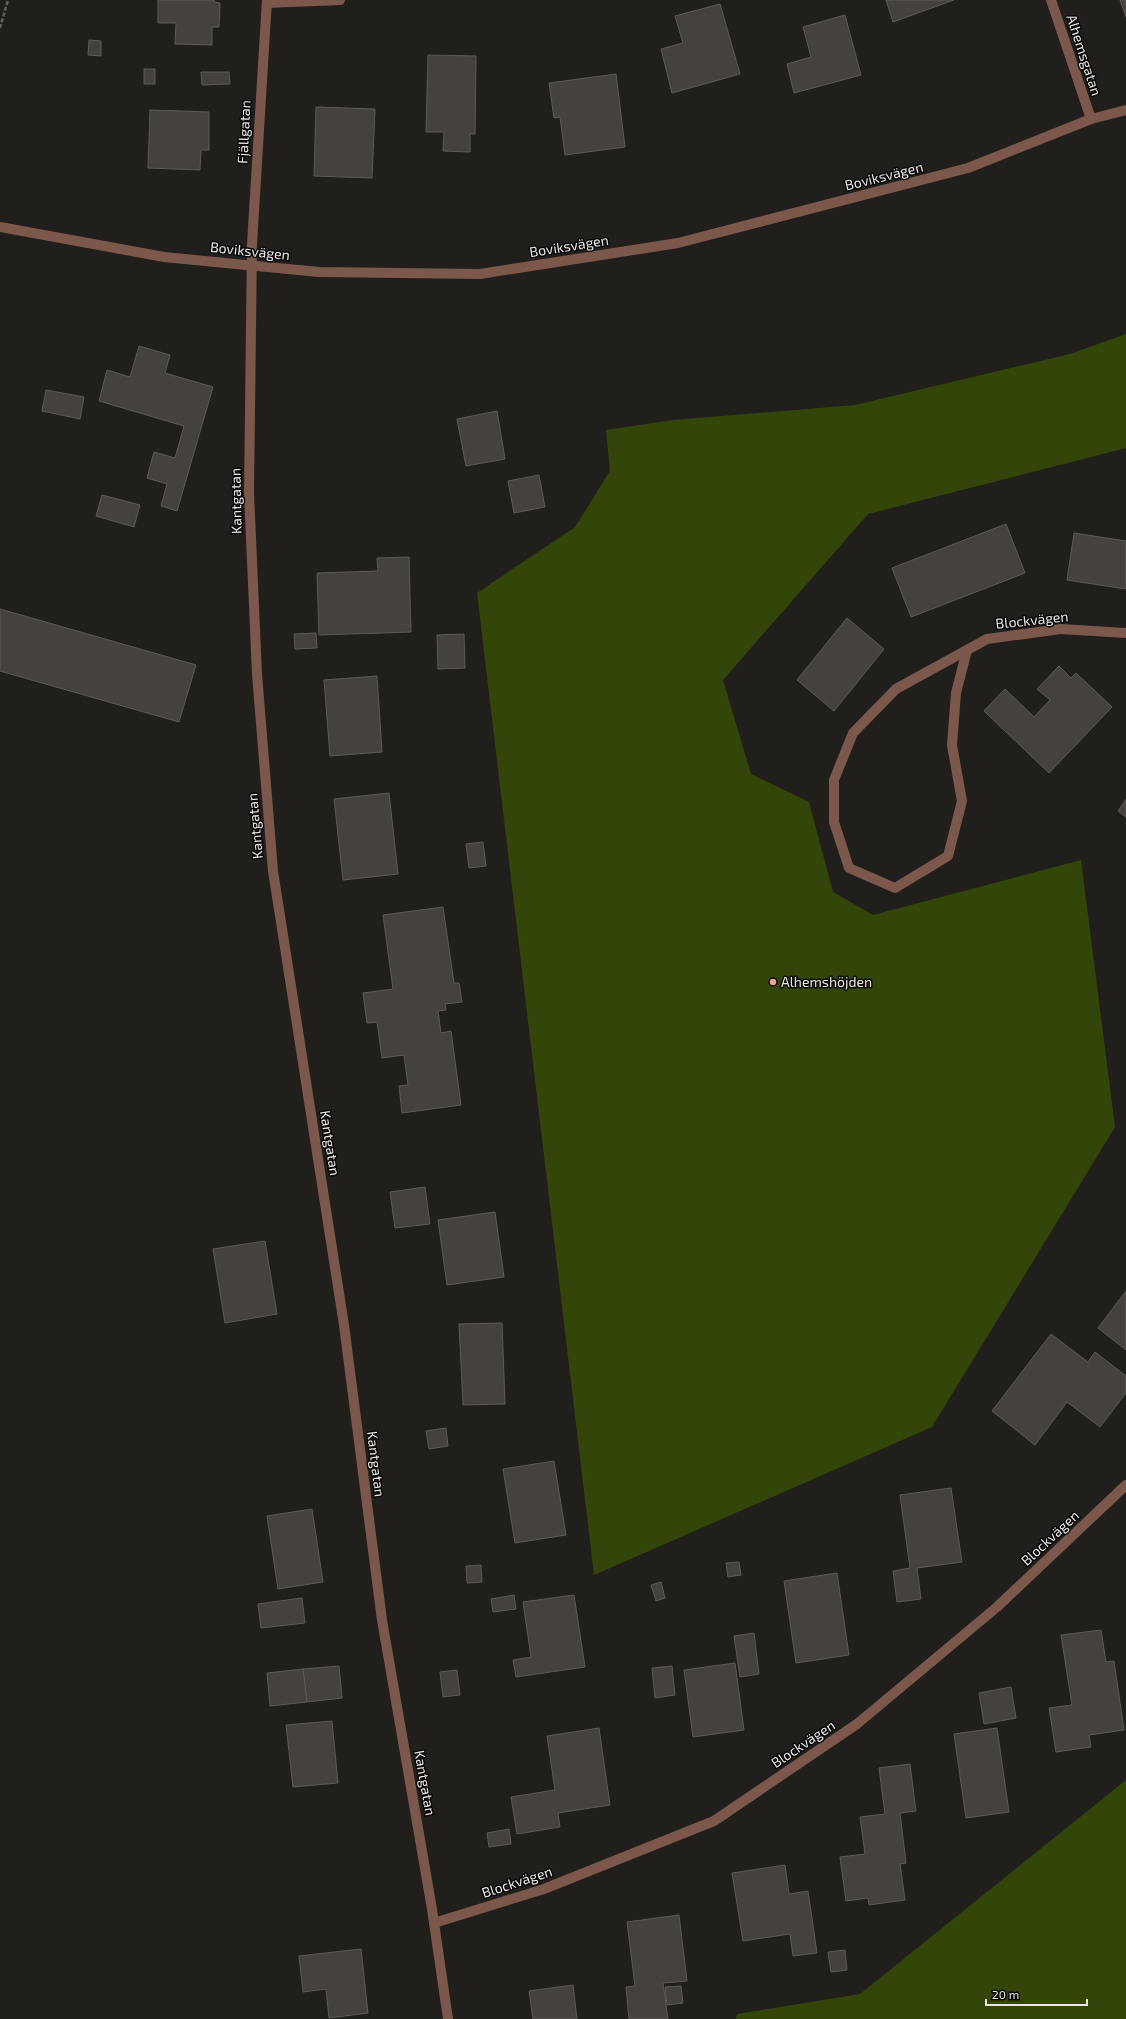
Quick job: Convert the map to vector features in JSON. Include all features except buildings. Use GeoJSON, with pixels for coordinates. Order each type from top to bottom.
{"type":"FeatureCollection","features":[{"type":"Feature","properties":{"kind":"street"},"geometry":{"type":"LineString","coordinates":[[267,2],[340,0]]}},
{"type":"Feature","properties":{"kind":"street","name":"Alhemsgatan"},"geometry":{"type":"LineString","coordinates":[[1051,0],[1091,119]]}},
{"type":"Feature","properties":{"kind":"street","name":"Fjällgatan"},"geometry":{"type":"LineString","coordinates":[[252,265],[267,2]]}},
{"type":"Feature","properties":{"kind":"street","name":"Boviksvägen"},"geometry":{"type":"LineString","coordinates":[[0,227],[164,257],[319,272],[480,274],[678,243],[968,168],[1091,119],[1126,110]]}},
{"type":"Feature","properties":{"kind":"street","name":"Kantgatan"},"geometry":{"type":"LineString","coordinates":[[252,265],[249,493],[257,674],[273,871],[343,1317],[382,1620],[434,1923],[448,2019]]}},
{"type":"Feature","properties":{"kind":"street","name":"Blockvägen"},"geometry":{"type":"LineString","coordinates":[[967,650],[956,693],[952,745],[962,802],[948,856],[895,888],[849,868],[834,822],[834,780],[853,733],[896,689],[987,639],[1061,629],[1126,633]]}},
{"type":"Feature","properties":{"kind":"street","name":"Blockvägen"},"geometry":{"type":"LineString","coordinates":[[434,1923],[544,1889],[714,1821],[857,1724],[997,1607],[1126,1485]]}},
{"type":"Feature","properties":{"kind":"path"},"geometry":{"type":"LineString","coordinates":[[0,28],[8,0]]}},
{"type":"Feature","properties":{"kind":"green space"},"geometry":{"type":"Polygon","coordinates":[[[1126,334],[1126,448],[868,514],[723,680],[751,774],[809,802],[833,892],[873,915],[1081,860],[1115,1127],[932,1427],[594,1575],[477,593],[575,527],[610,471],[606,430],[673,420],[855,405],[1070,354],[1126,334]]]}},
{"type":"Feature","properties":{"kind":"green space"},"geometry":{"type":"Polygon","coordinates":[[[1126,1780],[1126,2019],[736,2019],[737,2014],[860,1994],[1126,1780]]]}},
{"type":"Feature","properties":{"kind":"place","name":"Alhemshöjden"},"geometry":{"type":"Point","coordinates":[773,982]}}]}
